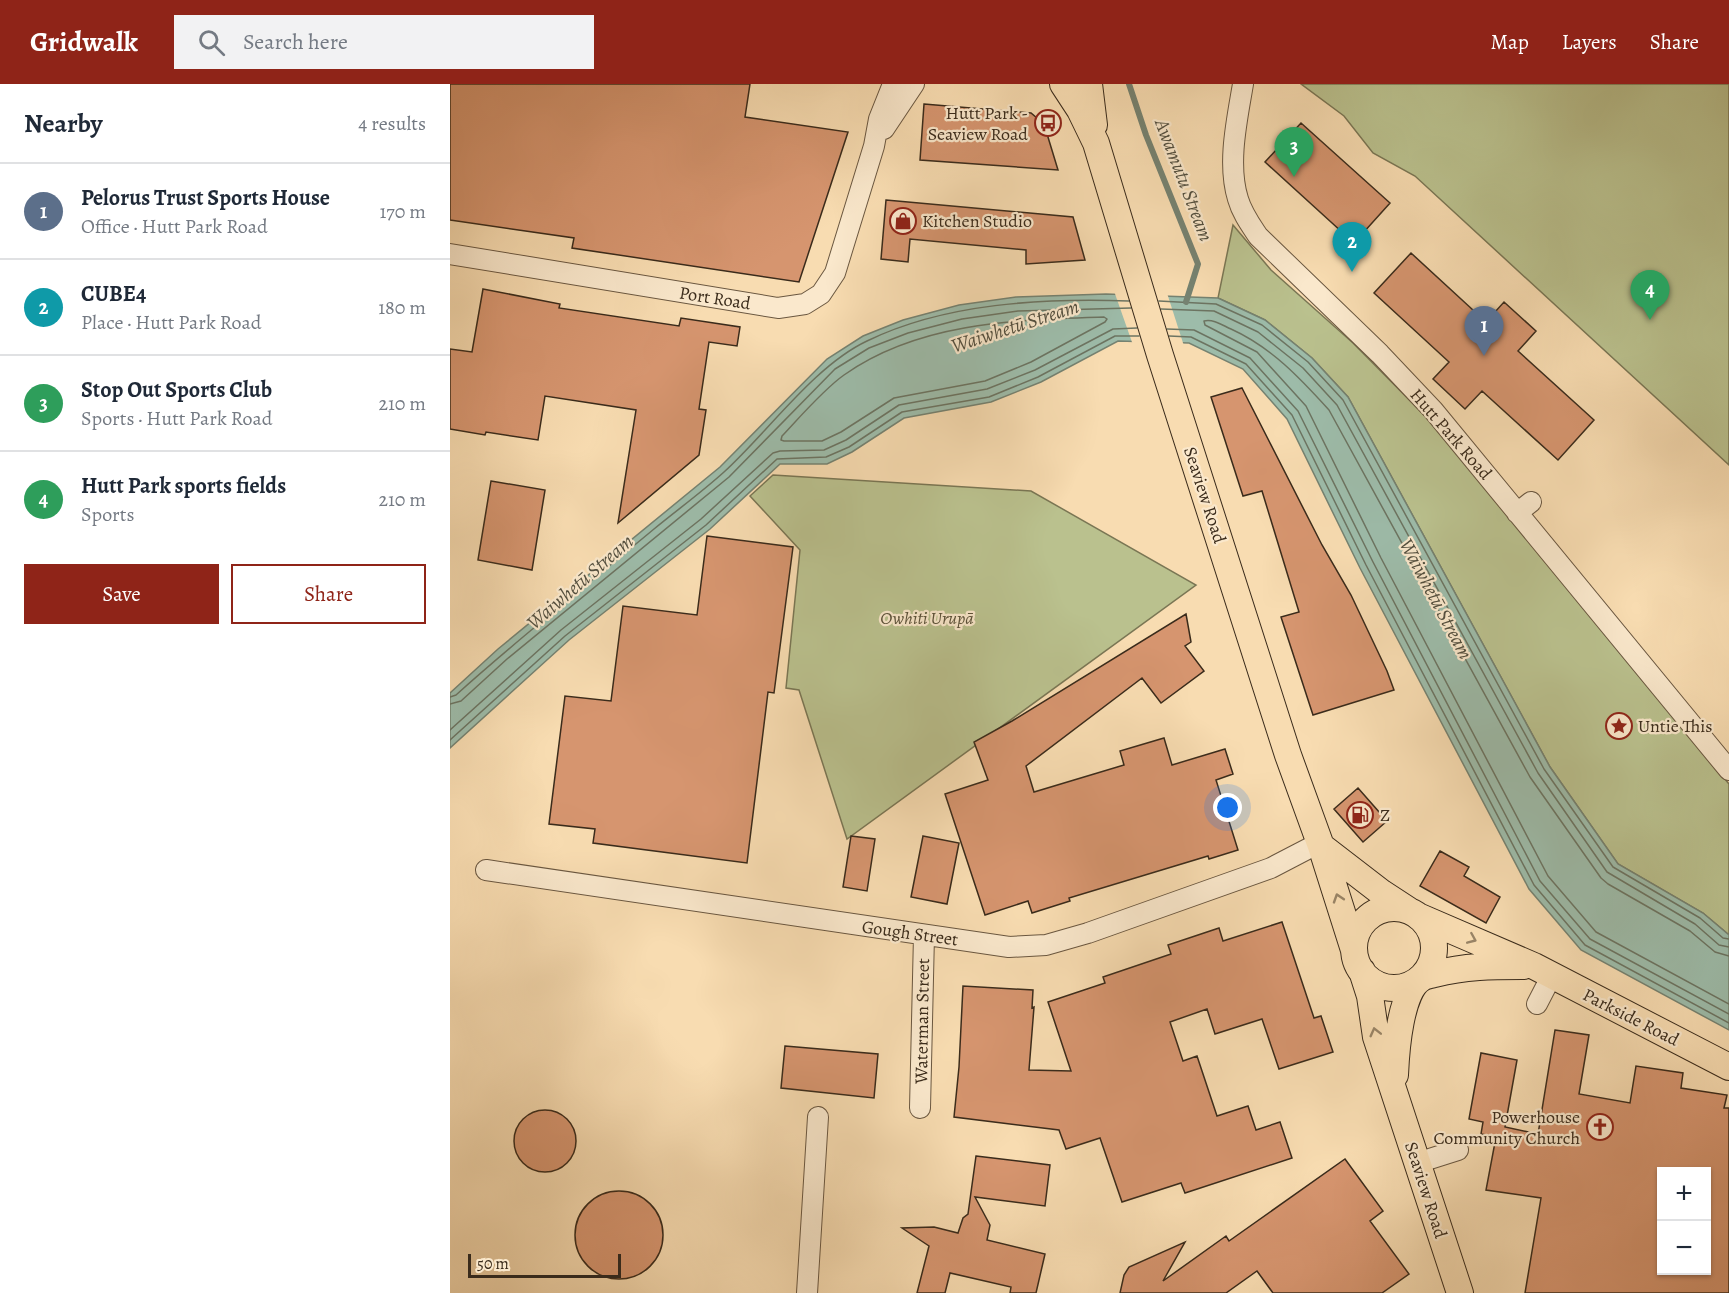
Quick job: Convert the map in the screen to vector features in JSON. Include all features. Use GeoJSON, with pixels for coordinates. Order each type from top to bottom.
{"type":"FeatureCollection","features":[{"type":"Feature","properties":{"kind":"main road","name":"Seaview Road"},"geometry":{"type":"LineString","coordinates":[[1063,84],[1080,110],[1096,143],[1160,355],[1290,762],[1320,844],[1370,996],[1376,1037],[1460,1293]]}},
{"type":"Feature","properties":{"kind":"main road","name":"Seaview Road"},"geometry":{"type":"LineString","coordinates":[[1089,84],[1096,143]]}},
{"type":"Feature","properties":{"kind":"main road"},"geometry":{"type":"LineString","coordinates":[[1320,844],[1382,893],[1413,913],[1427,925],[1433,937],[1432,962],[1421,978],[1406,986],[1387,987],[1369,980],[1358,961],[1359,928],[1366,919],[1387,909],[1413,913]]}},
{"type":"Feature","properties":{"kind":"main road","name":"Parkside Road"},"geometry":{"type":"LineString","coordinates":[[1413,913],[1543,970],[1729,1067]]}},
{"type":"Feature","properties":{"kind":"main road","name":"Parkside Road"},"geometry":{"type":"LineString","coordinates":[[1421,978],[1445,971],[1478,966],[1543,970]]}},
{"type":"Feature","properties":{"kind":"main road","name":"Seaview Road"},"geometry":{"type":"LineString","coordinates":[[1394,1087],[1401,1021],[1412,990],[1421,978]]}},
{"type":"Feature","properties":{"kind":"street","name":"Port Road"},"geometry":{"type":"LineString","coordinates":[[874,146],[875,116],[882,84]]}},
{"type":"Feature","properties":{"kind":"street","name":"Port Road"},"geometry":{"type":"LineString","coordinates":[[450,254],[778,308],[805,304],[821,294],[834,273],[874,146],[879,119],[893,84]]}},
{"type":"Feature","properties":{"kind":"street","name":"Port Road"},"geometry":{"type":"LineString","coordinates":[[874,146],[914,84]]}},
{"type":"Feature","properties":{"kind":"street","name":"Hutt Park Road"},"geometry":{"type":"LineString","coordinates":[[1243,84],[1233,162],[1234,184],[1245,216],[1258,236],[1380,354],[1524,507],[1729,770]]}},
{"type":"Feature","properties":{"kind":"street","name":"Gough Street"},"geometry":{"type":"LineString","coordinates":[[486,870],[1009,947],[1046,945],[1088,933],[1271,868],[1320,844]]}},
{"type":"Feature","properties":{"kind":"street","name":"Waterman Street"},"geometry":{"type":"LineString","coordinates":[[920,1108],[924,935]]}},
{"type":"Feature","properties":{"kind":"street"},"geometry":{"type":"LineString","coordinates":[[1537,1004],[1543,970]]}},
{"type":"Feature","properties":{"kind":"street"},"geometry":{"type":"LineString","coordinates":[[807,1293],[818,1117]]}},
{"type":"Feature","properties":{"kind":"street"},"geometry":{"type":"LineString","coordinates":[[1417,1164],[1458,1150]]}},
{"type":"Feature","properties":{"kind":"green space"},"geometry":{"type":"Polygon","coordinates":[[[1301,84],[1729,84],[1729,465],[1415,176],[1373,153],[1344,116],[1301,84]]]}},
{"type":"Feature","properties":{"kind":"green space"},"geometry":{"type":"Polygon","coordinates":[[[1233,225],[1271,270],[1353,343],[1440,431],[1729,784],[1729,935],[1703,913],[1618,864],[1550,767],[1348,397],[1312,358],[1265,320],[1218,298],[1233,225]]]}},
{"type":"Feature","properties":{"kind":"green space","name":"Owhiti Urupā"},"geometry":{"type":"Polygon","coordinates":[[[773,475],[1031,491],[1196,585],[847,839],[799,690],[786,688],[800,550],[750,496],[773,475]]]}},
{"type":"Feature","properties":{"kind":"water","name":"Waiwhetū Stream"},"geometry":{"type":"Polygon","coordinates":[[[1106,294],[1218,298],[1265,320],[1312,358],[1348,397],[1550,767],[1618,864],[1703,913],[1729,935],[1729,1030],[1581,950],[1529,889],[1360,568],[1287,419],[1243,369],[1189,343],[1118,341],[1041,382],[991,402],[904,418],[852,452],[827,464],[780,464],[710,529],[569,640],[450,748],[450,693],[498,649],[720,467],[827,359],[863,336],[903,320],[959,305],[1016,297],[1106,294]]]}},
{"type":"Feature","properties":{"kind":"pier"},"geometry":{"type":"Polygon","coordinates":[[[1114,291],[1167,293],[1184,346],[1133,345],[1114,291]]]}},
{"type":"Feature","properties":{"kind":"building"},"geometry":{"type":"Polygon","coordinates":[[[450,84],[750,84],[745,117],[848,132],[799,282],[572,248],[574,238],[450,220],[450,84]]]}},
{"type":"Feature","properties":{"kind":"building"},"geometry":{"type":"Polygon","coordinates":[[[924,104],[1031,113],[1044,124],[1058,170],[920,160],[924,104]]]}},
{"type":"Feature","properties":{"kind":"building"},"geometry":{"type":"Polygon","coordinates":[[[1301,123],[1390,203],[1354,243],[1265,162],[1301,123]]]}},
{"type":"Feature","properties":{"kind":"building"},"geometry":{"type":"Polygon","coordinates":[[[886,200],[1073,217],[1085,260],[1026,264],[1026,250],[910,239],[908,262],[881,259],[886,200]]]}},
{"type":"Feature","properties":{"kind":"building"},"geometry":{"type":"Polygon","coordinates":[[[1411,253],[1486,322],[1504,302],[1536,331],[1518,351],[1594,420],[1558,460],[1482,391],[1465,409],[1433,379],[1449,362],[1374,293],[1411,253]]]}},
{"type":"Feature","properties":{"kind":"building"},"geometry":{"type":"Polygon","coordinates":[[[483,289],[560,304],[559,308],[679,326],[681,318],[740,327],[737,346],[709,342],[699,409],[706,410],[699,455],[618,523],[636,410],[545,396],[538,440],[450,429],[450,349],[472,352],[483,289]]]}},
{"type":"Feature","properties":{"kind":"building"},"geometry":{"type":"Polygon","coordinates":[[[1242,388],[1322,545],[1351,595],[1394,690],[1313,715],[1281,617],[1299,612],[1262,491],[1243,496],[1211,397],[1242,388]]]}},
{"type":"Feature","properties":{"kind":"building"},"geometry":{"type":"Polygon","coordinates":[[[491,481],[545,490],[532,570],[478,560],[491,481]]]}},
{"type":"Feature","properties":{"kind":"building"},"geometry":{"type":"Polygon","coordinates":[[[707,536],[793,547],[774,693],[768,692],[747,863],[593,843],[595,829],[549,824],[565,696],[611,701],[623,606],[697,615],[707,536]]]}},
{"type":"Feature","properties":{"kind":"building"},"geometry":{"type":"Polygon","coordinates":[[[1186,614],[1191,642],[1185,646],[1204,671],[1161,703],[1142,678],[1026,766],[1034,792],[1124,765],[1120,751],[1164,738],[1172,765],[1225,749],[1233,774],[1216,780],[1238,850],[1209,859],[1208,856],[1069,898],[1070,901],[1032,913],[1028,901],[985,915],[945,794],[988,780],[974,742],[1186,614]]]}},
{"type":"Feature","properties":{"kind":"building","name":"Z"},"geometry":{"type":"Polygon","coordinates":[[[1358,788],[1387,821],[1363,842],[1334,809],[1358,788]]]}},
{"type":"Feature","properties":{"kind":"building"},"geometry":{"type":"Polygon","coordinates":[[[851,836],[875,839],[867,891],[843,887],[851,836]]]}},
{"type":"Feature","properties":{"kind":"building"},"geometry":{"type":"Polygon","coordinates":[[[923,836],[959,843],[947,904],[911,897],[923,836]]]}},
{"type":"Feature","properties":{"kind":"building"},"geometry":{"type":"Polygon","coordinates":[[[1440,851],[1469,867],[1464,876],[1500,897],[1486,923],[1420,886],[1440,851]]]}},
{"type":"Feature","properties":{"kind":"building"},"geometry":{"type":"Polygon","coordinates":[[[1282,922],[1314,1018],[1321,1016],[1333,1052],[1279,1069],[1262,1019],[1215,1034],[1207,1009],[1170,1022],[1183,1061],[1197,1056],[1217,1116],[1248,1106],[1256,1130],[1280,1122],[1292,1158],[1185,1193],[1181,1183],[1122,1202],[1100,1138],[1066,1149],[1059,1130],[954,1117],[963,986],[1033,990],[1032,1008],[1034,1007],[1029,1070],[1071,1071],[1048,1002],[1105,983],[1103,977],[1171,954],[1168,945],[1219,928],[1223,941],[1282,922]]]}},
{"type":"Feature","properties":{"kind":"building"},"geometry":{"type":"Polygon","coordinates":[[[1555,1030],[1589,1035],[1579,1094],[1630,1103],[1636,1066],[1683,1073],[1681,1088],[1727,1095],[1724,1108],[1729,1108],[1729,1293],[1525,1293],[1541,1198],[1486,1190],[1496,1137],[1481,1134],[1483,1122],[1469,1119],[1481,1053],[1517,1060],[1505,1127],[1538,1134],[1555,1030]]]}},
{"type":"Feature","properties":{"kind":"building"},"geometry":{"type":"Polygon","coordinates":[[[785,1046],[878,1054],[874,1098],[781,1088],[785,1046]]]}},
{"type":"Feature","properties":{"kind":"building"},"geometry":{"type":"Polygon","coordinates":[[[545,1110],[562,1115],[567,1119],[571,1124],[576,1141],[571,1158],[567,1163],[562,1167],[545,1172],[528,1167],[523,1163],[519,1158],[514,1141],[519,1124],[523,1119],[528,1115],[545,1110]]]}},
{"type":"Feature","properties":{"kind":"building"},"geometry":{"type":"Polygon","coordinates":[[[976,1156],[1050,1165],[1045,1206],[975,1197],[990,1225],[987,1240],[1045,1254],[1036,1293],[1010,1293],[1011,1287],[950,1273],[945,1293],[917,1293],[929,1246],[902,1228],[934,1227],[958,1233],[963,1218],[968,1214],[976,1156]]]}},
{"type":"Feature","properties":{"kind":"building"},"geometry":{"type":"Polygon","coordinates":[[[1345,1159],[1383,1211],[1370,1221],[1409,1274],[1382,1293],[1273,1293],[1257,1271],[1226,1293],[1120,1293],[1124,1275],[1129,1267],[1185,1242],[1163,1281],[1226,1236],[1229,1241],[1345,1159]]]}},
{"type":"Feature","properties":{"kind":"building"},"geometry":{"type":"Polygon","coordinates":[[[619,1191],[636,1194],[650,1204],[660,1218],[663,1235],[660,1252],[650,1266],[636,1276],[619,1279],[602,1276],[588,1266],[578,1252],[575,1235],[578,1218],[588,1204],[602,1194],[619,1191]]]}},
{"type":"Feature","properties":{"kind":"waterway","name":"Awamutu Stream"},"geometry":{"type":"LineString","coordinates":[[1129,84],[1146,135],[1198,264],[1186,302]]}},
{"type":"Feature","properties":{"kind":"place","name":"Hutt Park - Seaview Road"},"geometry":{"type":"Point","coordinates":[1048,123]}},
{"type":"Feature","properties":{"kind":"place","name":"Stop Out Sports Club"},"geometry":{"type":"Point","coordinates":[1294,177]}},
{"type":"Feature","properties":{"kind":"place","name":"Kitchen Studio"},"geometry":{"type":"Point","coordinates":[903,221]}},
{"type":"Feature","properties":{"kind":"place","name":"CUBE4"},"geometry":{"type":"Point","coordinates":[1352,272]}},
{"type":"Feature","properties":{"kind":"place","name":"Hutt Park sports fields"},"geometry":{"type":"Point","coordinates":[1650,320]}},
{"type":"Feature","properties":{"kind":"place","name":"Pelorus Trust Sports House"},"geometry":{"type":"Point","coordinates":[1484,356]}},
{"type":"Feature","properties":{"kind":"place","name":"Untie This"},"geometry":{"type":"Point","coordinates":[1619,726]}},
{"type":"Feature","properties":{"kind":"place","name":"Z"},"geometry":{"type":"Point","coordinates":[1360,815]}},
{"type":"Feature","properties":{"kind":"place","name":"Powerhouse Community Church"},"geometry":{"type":"Point","coordinates":[1600,1127]}}]}
